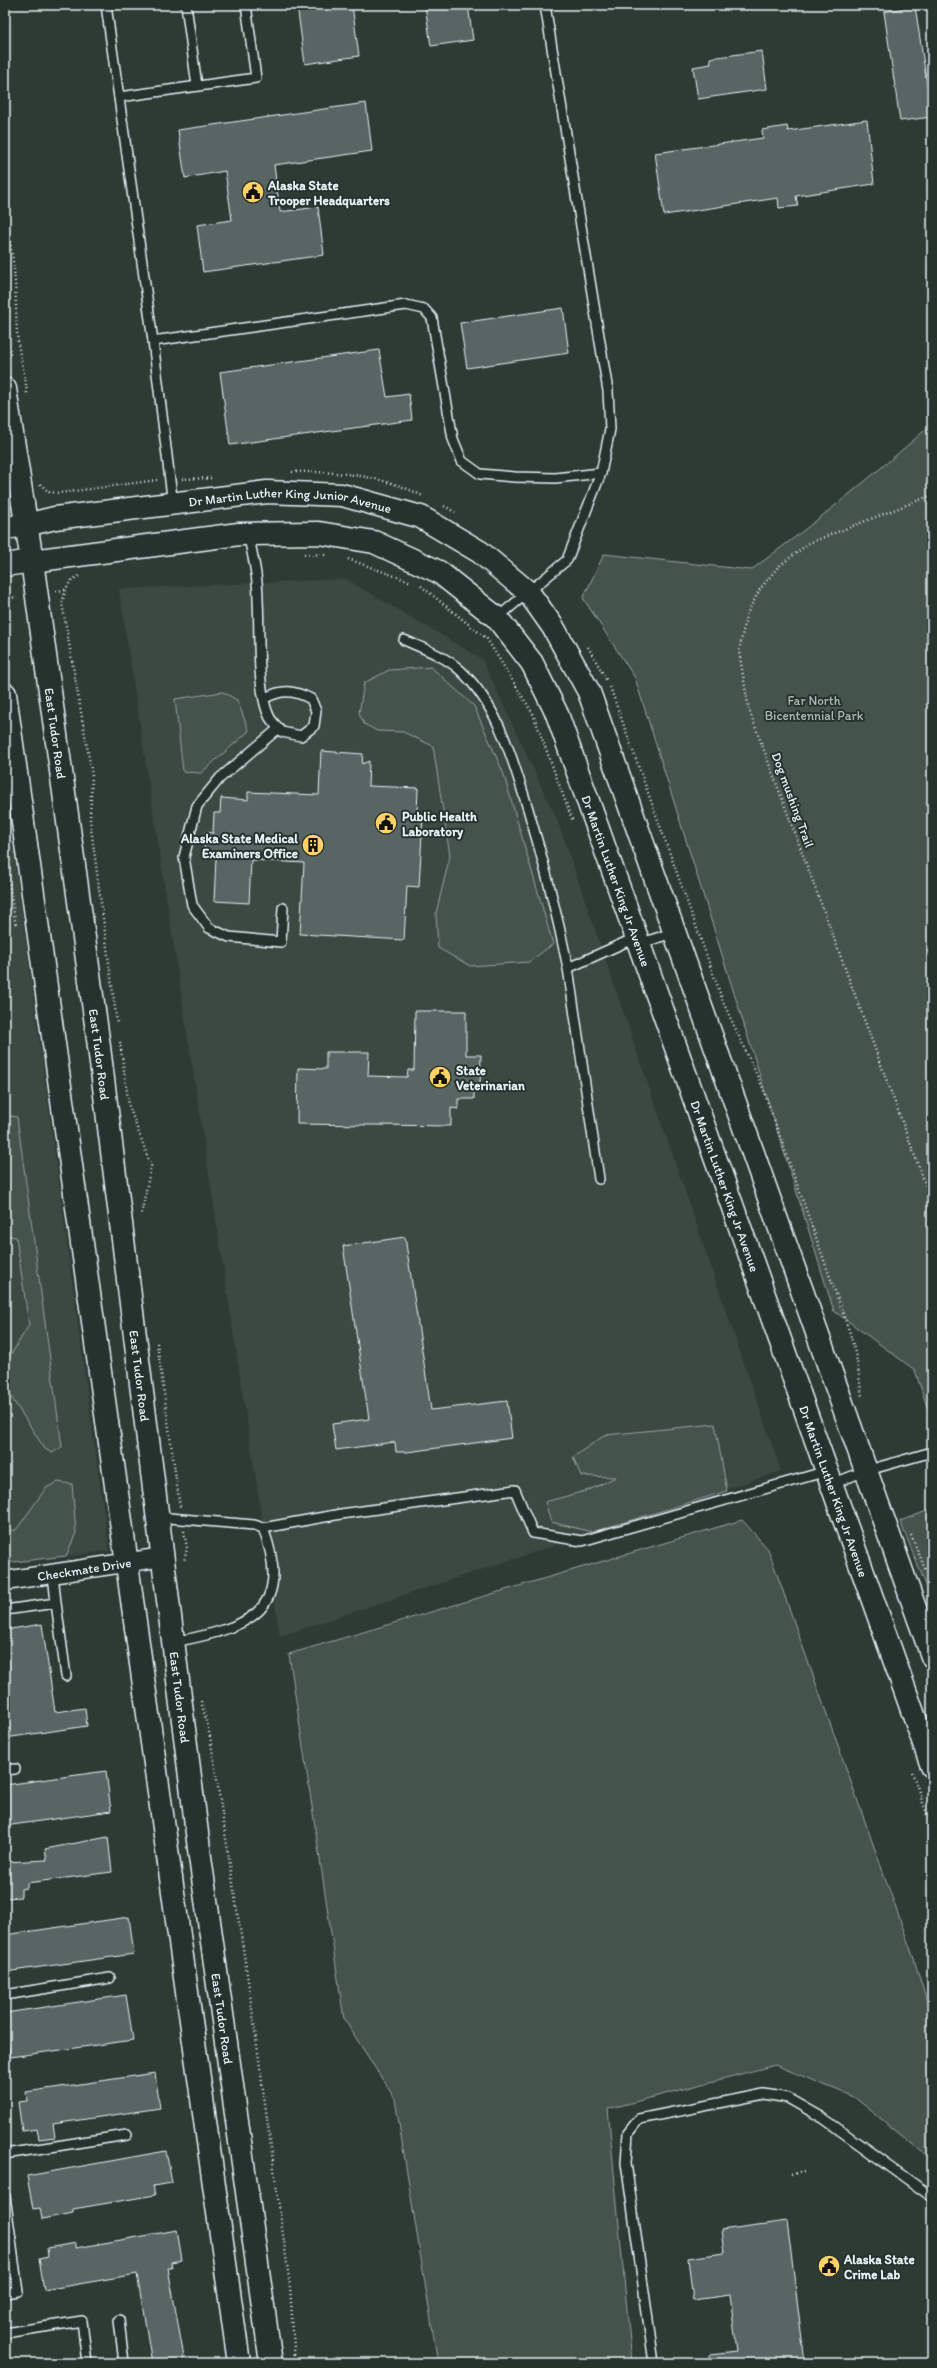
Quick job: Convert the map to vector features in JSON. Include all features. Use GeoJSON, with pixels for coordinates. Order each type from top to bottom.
{"type":"FeatureCollection","features":[{"type":"Feature","properties":{"kind":"main road","name":"East Tudor Road"},"geometry":{"type":"LineString","coordinates":[[5,389],[16,527],[32,561],[98,1039],[200,1857],[271,2363]]}},
{"type":"Feature","properties":{"kind":"main road","name":"Dr Martin Luther King Junior Avenue"},"geometry":{"type":"LineString","coordinates":[[16,527],[55,518],[267,492],[342,495],[420,517],[480,552],[529,593]]}},
{"type":"Feature","properties":{"kind":"main road","name":"Dr Martin Luther King Junior Avenue"},"geometry":{"type":"LineString","coordinates":[[5,565],[248,534],[319,533],[374,542],[439,572],[497,618]]}},
{"type":"Feature","properties":{"kind":"main road"},"geometry":{"type":"LineString","coordinates":[[529,593],[553,627],[589,692],[865,1472],[932,1656]]}},
{"type":"Feature","properties":{"kind":"main road","name":"Dr Martin Luther King Jr Avenue"},"geometry":{"type":"LineString","coordinates":[[497,618],[532,662],[557,714],[932,1766]]}},
{"type":"Feature","properties":{"kind":"main road"},"geometry":{"type":"LineString","coordinates":[[5,694],[239,2363]]}},
{"type":"Feature","properties":{"kind":"street","name":"Checkmate Drive"},"geometry":{"type":"LineString","coordinates":[[5,1581],[163,1557]]}},
{"type":"Feature","properties":{"kind":"lane"},"geometry":{"type":"LineString","coordinates":[[106,5],[153,342],[173,504]]}},
{"type":"Feature","properties":{"kind":"lane"},"geometry":{"type":"LineString","coordinates":[[186,5],[197,86]]}},
{"type":"Feature","properties":{"kind":"lane"},"geometry":{"type":"LineString","coordinates":[[119,97],[256,78],[246,5]]}},
{"type":"Feature","properties":{"kind":"lane"},"geometry":{"type":"LineString","coordinates":[[497,618],[567,560],[602,473],[610,429],[608,391],[546,5]]}},
{"type":"Feature","properties":{"kind":"lane"},"geometry":{"type":"LineString","coordinates":[[153,342],[406,306],[424,309],[432,318],[453,439],[462,461],[480,474],[555,478],[602,473]]}},
{"type":"Feature","properties":{"kind":"lane"},"geometry":{"type":"LineString","coordinates":[[248,534],[256,575],[259,651],[265,698],[270,717],[282,732],[301,736],[314,726],[316,711],[311,698],[298,692],[284,691],[265,698]]}},
{"type":"Feature","properties":{"kind":"lane"},"geometry":{"type":"LineString","coordinates":[[404,640],[427,650],[460,670],[491,709],[514,764],[554,898],[568,968],[599,1179]]}},
{"type":"Feature","properties":{"kind":"lane"},"geometry":{"type":"LineString","coordinates":[[279,728],[220,778],[197,806],[184,857],[192,905],[209,928],[229,937],[281,942],[283,908]]}},
{"type":"Feature","properties":{"kind":"lane"},"geometry":{"type":"LineString","coordinates":[[568,968],[638,941],[675,932]]}},
{"type":"Feature","properties":{"kind":"lane"},"geometry":{"type":"LineString","coordinates":[[157,1517],[254,1525],[263,1528],[341,1514],[515,1490],[533,1533],[582,1541],[829,1478],[865,1472],[932,1452]]}},
{"type":"Feature","properties":{"kind":"lane"},"geometry":{"type":"LineString","coordinates":[[173,1642],[218,1633],[248,1620],[270,1598],[273,1577],[272,1553],[263,1528]]}},
{"type":"Feature","properties":{"kind":"lane"},"geometry":{"type":"LineString","coordinates":[[53,1574],[66,1676]]}},
{"type":"Feature","properties":{"kind":"lane"},"geometry":{"type":"LineString","coordinates":[[5,1610],[56,1603]]}},
{"type":"Feature","properties":{"kind":"lane"},"geometry":{"type":"LineString","coordinates":[[5,1770],[15,1769]]}},
{"type":"Feature","properties":{"kind":"lane"},"geometry":{"type":"LineString","coordinates":[[5,1995],[110,1978]]}},
{"type":"Feature","properties":{"kind":"lane"},"geometry":{"type":"LineString","coordinates":[[654,2363],[626,2163],[628,2133],[639,2119],[764,2094],[788,2098],[823,2118],[932,2197]]}},
{"type":"Feature","properties":{"kind":"lane"},"geometry":{"type":"LineString","coordinates":[[5,2154],[127,2134]]}},
{"type":"Feature","properties":{"kind":"lane"},"geometry":{"type":"LineString","coordinates":[[5,2196],[18,2291],[5,2293]]}},
{"type":"Feature","properties":{"kind":"lane"},"geometry":{"type":"LineString","coordinates":[[119,2320],[124,2363]]}},
{"type":"Feature","properties":{"kind":"lane"},"geometry":{"type":"LineString","coordinates":[[5,2333],[82,2321],[87,2363]]}},
{"type":"Feature","properties":{"kind":"path"},"geometry":{"type":"LineString","coordinates":[[5,226],[12,246],[17,286],[17,333],[28,400]]}},
{"type":"Feature","properties":{"kind":"path"},"geometry":{"type":"LineString","coordinates":[[37,481],[49,492]]}},
{"type":"Feature","properties":{"kind":"path","name":"Dog mushing Trail"},"geometry":{"type":"LineString","coordinates":[[932,495],[809,543],[778,567],[760,588],[746,616],[739,652],[749,710],[932,1202]]}},
{"type":"Feature","properties":{"kind":"path"},"geometry":{"type":"LineString","coordinates":[[302,554],[332,556]]}},
{"type":"Feature","properties":{"kind":"path"},"geometry":{"type":"LineString","coordinates":[[340,556],[413,583]]}},
{"type":"Feature","properties":{"kind":"path"},"geometry":{"type":"LineString","coordinates":[[82,574],[72,579],[65,590],[62,603],[92,775],[90,820],[118,1029]]}},
{"type":"Feature","properties":{"kind":"path"},"geometry":{"type":"LineString","coordinates":[[420,586],[487,639],[533,714],[574,826]]}},
{"type":"Feature","properties":{"kind":"path"},"geometry":{"type":"LineString","coordinates":[[119,1037],[128,1106],[151,1166],[140,1219]]}},
{"type":"Feature","properties":{"kind":"path"},"geometry":{"type":"LineString","coordinates":[[157,1337],[187,1548],[183,1570]]}},
{"type":"Feature","properties":{"kind":"path"},"geometry":{"type":"LineString","coordinates":[[200,1699],[210,1736],[249,1987],[290,2286],[295,2363]]}},
{"type":"Feature","properties":{"kind":"path"},"geometry":{"type":"LineString","coordinates":[[911,1769],[932,1829]]}},
{"type":"Feature","properties":{"kind":"path"},"geometry":{"type":"LineString","coordinates":[[792,2174],[804,2172]]}},
{"type":"Feature","properties":{"kind":"shaded area"},"geometry":{"type":"Polygon","coordinates":[[[346,579],[482,659],[558,822],[781,1471],[280,1636],[119,589],[346,579]]]}},
{"type":"Feature","properties":{"kind":"shaded area"},"geometry":{"type":"Polygon","coordinates":[[[5,829],[11,833],[109,1551],[5,1563],[5,829]]]}},
{"type":"Feature","properties":{"kind":"green space","name":"Far North Bicentennial Park"},"geometry":{"type":"Polygon","coordinates":[[[932,424],[932,1422],[915,1370],[834,1311],[635,678],[583,598],[604,554],[751,570],[843,499],[932,424]]]}},
{"type":"Feature","properties":{"kind":"green space"},"geometry":{"type":"Polygon","coordinates":[[[431,667],[474,706],[503,772],[553,944],[529,962],[470,966],[438,948],[436,913],[450,856],[433,746],[403,732],[377,731],[364,724],[359,713],[364,683],[389,670],[431,667]]]}},
{"type":"Feature","properties":{"kind":"green space"},"geometry":{"type":"Polygon","coordinates":[[[223,692],[237,700],[249,731],[201,773],[183,772],[175,699],[223,692]]]}},
{"type":"Feature","properties":{"kind":"green space"},"geometry":{"type":"Polygon","coordinates":[[[10,1116],[17,1117],[62,1447],[52,1453],[45,1449],[11,1397],[7,1361],[29,1325],[16,1237],[5,1235],[5,1121],[10,1116]]]}},
{"type":"Feature","properties":{"kind":"green space"},"geometry":{"type":"Polygon","coordinates":[[[715,1424],[727,1491],[592,1532],[551,1522],[545,1502],[589,1490],[616,1477],[581,1476],[573,1457],[605,1435],[715,1424]]]}},
{"type":"Feature","properties":{"kind":"green space"},"geometry":{"type":"Polygon","coordinates":[[[58,1482],[72,1484],[76,1533],[66,1556],[5,1563],[5,1531],[16,1530],[46,1488],[58,1482]]]}},
{"type":"Feature","properties":{"kind":"green space"},"geometry":{"type":"Polygon","coordinates":[[[932,1509],[932,1600],[900,1521],[932,1509]]]}},
{"type":"Feature","properties":{"kind":"green space"},"geometry":{"type":"Polygon","coordinates":[[[742,1520],[768,1549],[914,1959],[932,2019],[932,2160],[854,2097],[775,2065],[608,2109],[632,2363],[438,2363],[395,2099],[344,2019],[289,1654],[742,1520]]]}},
{"type":"Feature","properties":{"kind":"building"},"geometry":{"type":"Polygon","coordinates":[[[297,5],[352,5],[359,56],[305,64],[297,5]]]}},
{"type":"Feature","properties":{"kind":"building"},"geometry":{"type":"Polygon","coordinates":[[[425,5],[468,5],[473,40],[431,46],[425,5]]]}},
{"type":"Feature","properties":{"kind":"building"},"geometry":{"type":"Polygon","coordinates":[[[915,6],[932,117],[900,121],[884,12],[915,6]]]}},
{"type":"Feature","properties":{"kind":"building"},"geometry":{"type":"Polygon","coordinates":[[[762,51],[767,89],[698,99],[693,67],[711,64],[710,58],[762,51]]]}},
{"type":"Feature","properties":{"kind":"building","name":"Alaska State Trooper Headquarters"},"geometry":{"type":"Polygon","coordinates":[[[366,103],[372,151],[274,165],[280,212],[318,207],[324,255],[203,272],[197,225],[232,220],[225,171],[185,178],[178,130],[366,103]]]}},
{"type":"Feature","properties":{"kind":"building"},"geometry":{"type":"Polygon","coordinates":[[[867,120],[874,184],[796,196],[798,206],[779,208],[778,198],[664,215],[655,153],[763,138],[762,130],[787,126],[788,131],[867,120]]]}},
{"type":"Feature","properties":{"kind":"building"},"geometry":{"type":"Polygon","coordinates":[[[563,308],[569,353],[467,368],[460,323],[563,308]]]}},
{"type":"Feature","properties":{"kind":"building"},"geometry":{"type":"Polygon","coordinates":[[[379,350],[387,397],[409,394],[412,420],[230,445],[220,372],[379,350]]]}},
{"type":"Feature","properties":{"kind":"building","name":"Alaska State Medical Examiners Office"},"geometry":{"type":"Polygon","coordinates":[[[321,751],[363,754],[362,764],[369,761],[368,786],[418,788],[417,813],[423,816],[419,887],[407,886],[404,940],[300,934],[304,863],[251,860],[249,903],[214,901],[216,858],[204,857],[205,832],[213,833],[214,813],[220,813],[221,798],[248,800],[248,792],[319,795],[321,751]]]}},
{"type":"Feature","properties":{"kind":"building"},"geometry":{"type":"Polygon","coordinates":[[[415,1011],[466,1011],[466,1055],[481,1055],[480,1085],[474,1085],[474,1099],[458,1099],[458,1109],[451,1108],[451,1126],[297,1124],[298,1068],[326,1069],[326,1052],[369,1052],[368,1076],[407,1077],[408,1070],[414,1070],[415,1011]]]}},
{"type":"Feature","properties":{"kind":"building"},"geometry":{"type":"Polygon","coordinates":[[[405,1237],[431,1410],[507,1401],[512,1438],[407,1452],[396,1452],[395,1442],[336,1450],[332,1424],[369,1419],[343,1246],[405,1237]]]}},
{"type":"Feature","properties":{"kind":"building"},"geometry":{"type":"Polygon","coordinates":[[[42,1624],[55,1712],[85,1708],[87,1726],[5,1738],[5,1630],[42,1624]]]}},
{"type":"Feature","properties":{"kind":"building"},"geometry":{"type":"Polygon","coordinates":[[[106,1771],[111,1811],[5,1826],[5,1785],[106,1771]]]}},
{"type":"Feature","properties":{"kind":"building"},"geometry":{"type":"Polygon","coordinates":[[[108,1837],[112,1872],[27,1883],[27,1888],[21,1889],[21,1897],[5,1898],[5,1862],[47,1860],[45,1849],[108,1837]]]}},
{"type":"Feature","properties":{"kind":"building"},"geometry":{"type":"Polygon","coordinates":[[[129,1917],[134,1954],[5,1972],[5,1935],[129,1917]]]}},
{"type":"Feature","properties":{"kind":"building"},"geometry":{"type":"Polygon","coordinates":[[[126,1995],[133,2040],[10,2057],[9,2047],[5,2048],[5,2013],[126,1995]]]}},
{"type":"Feature","properties":{"kind":"building"},"geometry":{"type":"Polygon","coordinates":[[[155,2073],[160,2108],[53,2124],[55,2137],[39,2139],[37,2129],[22,2131],[18,2102],[27,2101],[26,2092],[155,2073]]]}},
{"type":"Feature","properties":{"kind":"building"},"geometry":{"type":"Polygon","coordinates":[[[166,2151],[172,2183],[153,2186],[155,2195],[73,2209],[73,2213],[42,2219],[40,2208],[33,2209],[27,2176],[166,2151]]]}},
{"type":"Feature","properties":{"kind":"building"},"geometry":{"type":"Polygon","coordinates":[[[787,2221],[805,2363],[710,2363],[710,2354],[737,2351],[730,2295],[693,2300],[688,2258],[724,2253],[721,2230],[787,2221]]]}},
{"type":"Feature","properties":{"kind":"building"},"geometry":{"type":"Polygon","coordinates":[[[177,2230],[182,2260],[171,2262],[172,2268],[168,2268],[185,2363],[152,2363],[137,2274],[44,2290],[39,2259],[48,2257],[47,2248],[76,2243],[76,2248],[177,2230]]]}},
{"type":"Feature","properties":{"kind":"place","name":"Alaska State Trooper Headquarters"},"geometry":{"type":"Point","coordinates":[253,192]}},
{"type":"Feature","properties":{"kind":"place","name":"Public Health Laboratory"},"geometry":{"type":"Point","coordinates":[386,823]}},
{"type":"Feature","properties":{"kind":"place","name":"Alaska State Medical Examiners Office"},"geometry":{"type":"Point","coordinates":[313,845]}},
{"type":"Feature","properties":{"kind":"place","name":"State Veterinarian"},"geometry":{"type":"Point","coordinates":[440,1077]}},
{"type":"Feature","properties":{"kind":"place","name":"Alaska State Crime Lab"},"geometry":{"type":"Point","coordinates":[829,2266]}}]}
